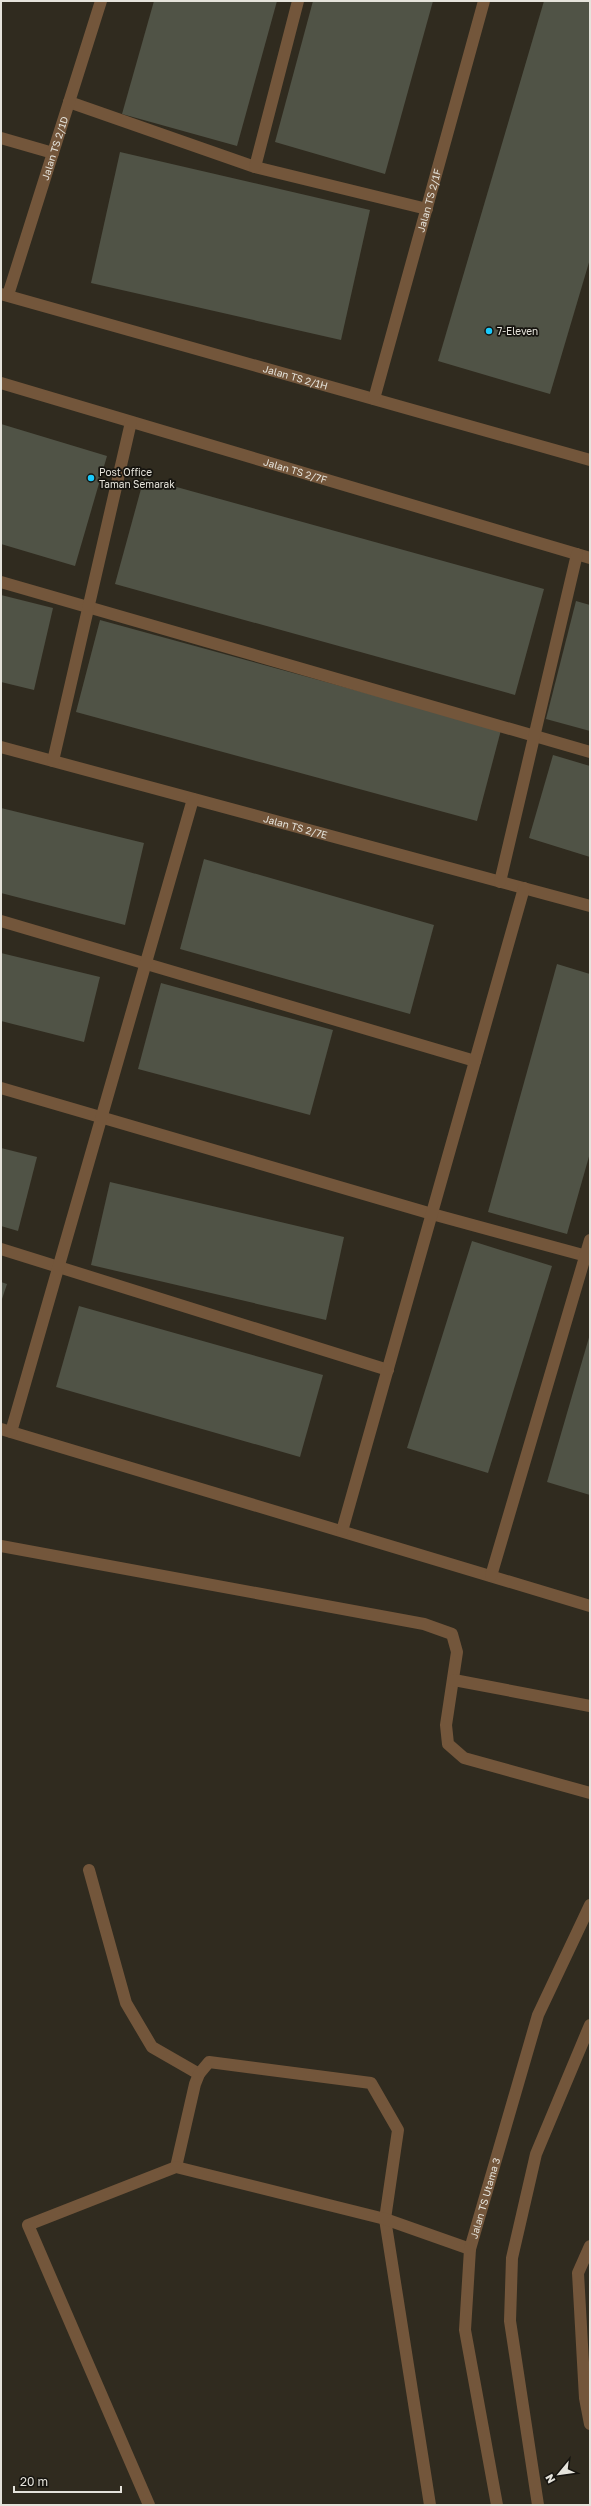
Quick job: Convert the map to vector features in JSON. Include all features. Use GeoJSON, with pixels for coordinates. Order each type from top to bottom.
{"type":"FeatureCollection","features":[{"type":"Feature","properties":{"kind":"street","name":"Jalan TS 2/1D"},"geometry":{"type":"LineString","coordinates":[[5,295],[53,153],[101,1]]}},
{"type":"Feature","properties":{"kind":"street"},"geometry":{"type":"LineString","coordinates":[[255,167],[298,1]]}},
{"type":"Feature","properties":{"kind":"street","name":"Jalan TS 2/1F"},"geometry":{"type":"LineString","coordinates":[[374,399],[484,1]]}},
{"type":"Feature","properties":{"kind":"street"},"geometry":{"type":"LineString","coordinates":[[69,102],[255,167],[427,209]]}},
{"type":"Feature","properties":{"kind":"street"},"geometry":{"type":"LineString","coordinates":[[1,138],[53,153]]}},
{"type":"Feature","properties":{"kind":"street","name":"Jalan TS 2/1H"},"geometry":{"type":"LineString","coordinates":[[5,295],[590,460]]}},
{"type":"Feature","properties":{"kind":"street","name":"Jalan TS 2/7F"},"geometry":{"type":"LineString","coordinates":[[1,383],[590,558]]}},
{"type":"Feature","properties":{"kind":"street"},"geometry":{"type":"LineString","coordinates":[[53,761],[131,422]]}},
{"type":"Feature","properties":{"kind":"street"},"geometry":{"type":"LineString","coordinates":[[500,882],[577,554]]}},
{"type":"Feature","properties":{"kind":"street"},"geometry":{"type":"LineString","coordinates":[[1,582],[88,609],[590,752]]}},
{"type":"Feature","properties":{"kind":"street","name":"Jalan TS 2/7E"},"geometry":{"type":"LineString","coordinates":[[1,747],[590,906]]}},
{"type":"Feature","properties":{"kind":"street"},"geometry":{"type":"LineString","coordinates":[[193,799],[58,1267],[6,1430],[590,1606]]}},
{"type":"Feature","properties":{"kind":"street"},"geometry":{"type":"LineString","coordinates":[[342,1532],[524,888]]}},
{"type":"Feature","properties":{"kind":"street"},"geometry":{"type":"LineString","coordinates":[[1,921],[475,1061]]}},
{"type":"Feature","properties":{"kind":"street"},"geometry":{"type":"LineString","coordinates":[[1,1088],[432,1214],[588,1256]]}},
{"type":"Feature","properties":{"kind":"street"},"geometry":{"type":"LineString","coordinates":[[491,1576],[588,1256],[590,1240]]}},
{"type":"Feature","properties":{"kind":"street"},"geometry":{"type":"LineString","coordinates":[[1,1249],[388,1370]]}},
{"type":"Feature","properties":{"kind":"street"},"geometry":{"type":"LineString","coordinates":[[1,1546],[424,1624],[452,1634],[457,1652],[454,1680],[446,1725],[448,1744],[464,1758],[590,1793]]}},
{"type":"Feature","properties":{"kind":"street"},"geometry":{"type":"LineString","coordinates":[[454,1680],[590,1706]]}},
{"type":"Feature","properties":{"kind":"street"},"geometry":{"type":"LineString","coordinates":[[89,1870],[126,2002],[152,2047],[199,2074]]}},
{"type":"Feature","properties":{"kind":"street","name":"Jalan TS Utama 3"},"geometry":{"type":"LineString","coordinates":[[497,2505],[464,2330],[470,2249],[538,2016],[590,1905]]}},
{"type":"Feature","properties":{"kind":"street"},"geometry":{"type":"LineString","coordinates":[[538,2505],[510,2321],[512,2258],[536,2154],[590,2024]]}},
{"type":"Feature","properties":{"kind":"street"},"geometry":{"type":"LineString","coordinates":[[176,2167],[199,2074],[209,2062],[371,2083],[398,2130],[386,2219],[430,2505]]}},
{"type":"Feature","properties":{"kind":"street"},"geometry":{"type":"LineString","coordinates":[[149,2505],[28,2225],[176,2167],[386,2219],[470,2249]]}},
{"type":"Feature","properties":{"kind":"street"},"geometry":{"type":"LineString","coordinates":[[590,2246],[578,2273],[585,2398],[590,2424]]}},
{"type":"Feature","properties":{"kind":"building"},"geometry":{"type":"Polygon","coordinates":[[[154,1],[277,1],[237,146],[122,114],[154,1]]]}},
{"type":"Feature","properties":{"kind":"building"},"geometry":{"type":"Polygon","coordinates":[[[313,1],[433,1],[385,174],[275,142],[313,1]]]}},
{"type":"Feature","properties":{"kind":"building"},"geometry":{"type":"Polygon","coordinates":[[[544,1],[590,1],[590,259],[550,394],[438,361],[544,1]]]}},
{"type":"Feature","properties":{"kind":"building"},"geometry":{"type":"Polygon","coordinates":[[[120,152],[370,210],[341,340],[91,283],[120,152]]]}},
{"type":"Feature","properties":{"kind":"building"},"geometry":{"type":"Polygon","coordinates":[[[1,424],[107,456],[75,566],[1,544],[1,424]]]}},
{"type":"Feature","properties":{"kind":"building"},"geometry":{"type":"Polygon","coordinates":[[[144,478],[544,589],[515,695],[115,584],[144,478]]]}},
{"type":"Feature","properties":{"kind":"building"},"geometry":{"type":"Polygon","coordinates":[[[1,595],[53,608],[34,690],[1,682],[1,595]]]}},
{"type":"Feature","properties":{"kind":"building"},"geometry":{"type":"Polygon","coordinates":[[[576,601],[590,605],[590,731],[546,719],[576,601]]]}},
{"type":"Feature","properties":{"kind":"building"},"geometry":{"type":"Polygon","coordinates":[[[100,620],[501,730],[477,821],[76,712],[100,620]]]}},
{"type":"Feature","properties":{"kind":"building"},"geometry":{"type":"Polygon","coordinates":[[[553,755],[590,766],[590,857],[529,838],[553,755]]]}},
{"type":"Feature","properties":{"kind":"building"},"geometry":{"type":"Polygon","coordinates":[[[1,808],[144,843],[125,925],[1,893],[1,808]]]}},
{"type":"Feature","properties":{"kind":"building"},"geometry":{"type":"Polygon","coordinates":[[[204,859],[434,925],[410,1014],[180,949],[204,859]]]}},
{"type":"Feature","properties":{"kind":"building"},"geometry":{"type":"Polygon","coordinates":[[[1,953],[100,977],[84,1042],[1,1021],[1,953]]]}},
{"type":"Feature","properties":{"kind":"building"},"geometry":{"type":"Polygon","coordinates":[[[557,964],[590,974],[590,1153],[567,1234],[488,1212],[557,964]]]}},
{"type":"Feature","properties":{"kind":"building"},"geometry":{"type":"Polygon","coordinates":[[[161,983],[333,1030],[310,1115],[138,1069],[161,983]]]}},
{"type":"Feature","properties":{"kind":"building"},"geometry":{"type":"Polygon","coordinates":[[[1,1148],[37,1157],[18,1231],[1,1226],[1,1148]]]}},
{"type":"Feature","properties":{"kind":"building"},"geometry":{"type":"Polygon","coordinates":[[[110,1182],[344,1237],[326,1320],[91,1265],[110,1182]]]}},
{"type":"Feature","properties":{"kind":"building"},"geometry":{"type":"Polygon","coordinates":[[[472,1241],[552,1266],[488,1473],[407,1448],[472,1241]]]}},
{"type":"Feature","properties":{"kind":"building"},"geometry":{"type":"Polygon","coordinates":[[[1,1282],[7,1284],[1,1302],[1,1282]]]}},
{"type":"Feature","properties":{"kind":"building"},"geometry":{"type":"Polygon","coordinates":[[[79,1306],[323,1375],[300,1457],[56,1387],[79,1306]]]}},
{"type":"Feature","properties":{"kind":"building"},"geometry":{"type":"Polygon","coordinates":[[[590,1334],[590,1495],[547,1482],[590,1334]]]}},
{"type":"Feature","properties":{"kind":"place","name":"7-Eleven"},"geometry":{"type":"Point","coordinates":[489,331]}},
{"type":"Feature","properties":{"kind":"place","name":"Post Office Taman Semarak"},"geometry":{"type":"Point","coordinates":[91,478]}}]}
